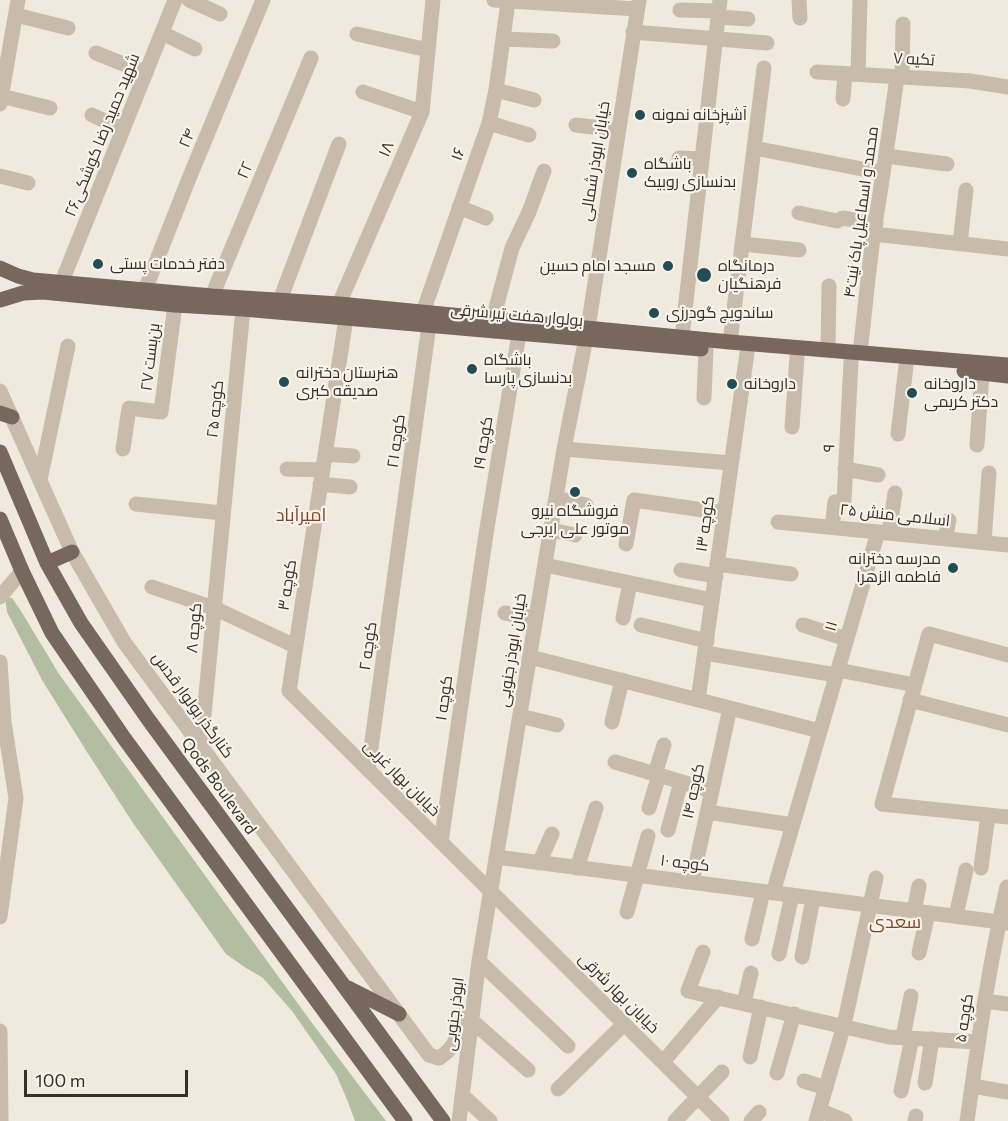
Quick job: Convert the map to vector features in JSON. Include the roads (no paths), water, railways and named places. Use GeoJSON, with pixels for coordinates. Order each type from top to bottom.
{"type":"FeatureCollection","features":[{"type":"Feature","properties":{"kind":"main road","name":"بولوار هفت تیر شرقی"},"geometry":{"type":"LineString","coordinates":[[0,268],[33,280],[280,300],[311,309]]}},
{"type":"Feature","properties":{"kind":"main road","name":"بولوار هفت تیر شرقی"},"geometry":{"type":"LineString","coordinates":[[0,300],[23,293],[44,292],[175,305],[342,311],[426,319],[519,334],[682,337],[828,350],[906,366],[929,363],[1008,376]]}},
{"type":"Feature","properties":{"kind":"main road","name":"بولوار هفت تیر شرقی"},"geometry":{"type":"LineString","coordinates":[[426,319],[493,319],[706,349],[797,357],[856,357],[929,363],[1008,365]]}},
{"type":"Feature","properties":{"kind":"main road","name":"Qods Boulevard"},"geometry":{"type":"LineString","coordinates":[[0,452],[47,563],[81,623],[141,710],[443,1121]]}},
{"type":"Feature","properties":{"kind":"main road"},"geometry":{"type":"LineString","coordinates":[[0,519],[52,633],[124,738],[405,1121]]}},
{"type":"Feature","properties":{"kind":"main road"},"geometry":{"type":"LineString","coordinates":[[47,563],[72,552]]}},
{"type":"Feature","properties":{"kind":"main road"},"geometry":{"type":"LineString","coordinates":[[345,987],[399,1014]]}},
{"type":"Feature","properties":{"kind":"street","name":"شهید حمید رضا کوشکی۲۶"},"geometry":{"type":"LineString","coordinates":[[63,283],[176,0]]}},
{"type":"Feature","properties":{"kind":"street"},"geometry":{"type":"LineString","coordinates":[[189,0],[220,14]]}},
{"type":"Feature","properties":{"kind":"street","name":"۲۴"},"geometry":{"type":"LineString","coordinates":[[145,290],[263,0]]}},
{"type":"Feature","properties":{"kind":"street","name":"۱۸"},"geometry":{"type":"LineString","coordinates":[[325,454],[342,311],[422,112],[433,0]]}},
{"type":"Feature","properties":{"kind":"street"},"geometry":{"type":"LineString","coordinates":[[799,0],[800,18]]}},
{"type":"Feature","properties":{"kind":"street"},"geometry":{"type":"LineString","coordinates":[[843,99],[852,74],[860,0]]}},
{"type":"Feature","properties":{"kind":"street"},"geometry":{"type":"LineString","coordinates":[[501,1],[638,5]]}},
{"type":"Feature","properties":{"kind":"street","name":"۱۶"},"geometry":{"type":"LineString","coordinates":[[426,319],[459,207],[489,123],[503,39],[501,1]]}},
{"type":"Feature","properties":{"kind":"street","name":"خیابان ابوذر شمالی"},"geometry":{"type":"LineString","coordinates":[[587,334],[638,5]]}},
{"type":"Feature","properties":{"kind":"street"},"geometry":{"type":"LineString","coordinates":[[50,108],[1,100],[17,7],[68,28]]}},
{"type":"Feature","properties":{"kind":"street"},"geometry":{"type":"LineString","coordinates":[[680,10],[719,10],[748,19]]}},
{"type":"Feature","properties":{"kind":"street"},"geometry":{"type":"LineString","coordinates":[[682,337],[719,10]]}},
{"type":"Feature","properties":{"kind":"street","name":"محمد و اسماعیل پاک نیت۴"},"geometry":{"type":"LineString","coordinates":[[856,357],[883,173],[900,77],[903,24]]}},
{"type":"Feature","properties":{"kind":"street"},"geometry":{"type":"LineString","coordinates":[[633,32],[767,43]]}},
{"type":"Feature","properties":{"kind":"street"},"geometry":{"type":"LineString","coordinates":[[162,33],[195,49]]}},
{"type":"Feature","properties":{"kind":"street"},"geometry":{"type":"LineString","coordinates":[[357,34],[428,50]]}},
{"type":"Feature","properties":{"kind":"street"},"geometry":{"type":"LineString","coordinates":[[503,39],[553,41]]}},
{"type":"Feature","properties":{"kind":"street"},"geometry":{"type":"LineString","coordinates":[[96,53],[146,73]]}},
{"type":"Feature","properties":{"kind":"street","name":"۲۲"},"geometry":{"type":"LineString","coordinates":[[212,296],[311,58]]}},
{"type":"Feature","properties":{"kind":"street"},"geometry":{"type":"LineString","coordinates":[[730,342],[764,68]]}},
{"type":"Feature","properties":{"kind":"street","name":"تکیه ۷"},"geometry":{"type":"LineString","coordinates":[[817,72],[970,81],[1008,87]]}},
{"type":"Feature","properties":{"kind":"street"},"geometry":{"type":"LineString","coordinates":[[496,90],[534,100]]}},
{"type":"Feature","properties":{"kind":"street"},"geometry":{"type":"LineString","coordinates":[[363,92],[422,112]]}},
{"type":"Feature","properties":{"kind":"street"},"geometry":{"type":"LineString","coordinates":[[92,115],[123,129]]}},
{"type":"Feature","properties":{"kind":"street"},"geometry":{"type":"LineString","coordinates":[[489,123],[529,135]]}},
{"type":"Feature","properties":{"kind":"street"},"geometry":{"type":"LineString","coordinates":[[576,125],[618,130]]}},
{"type":"Feature","properties":{"kind":"street"},"geometry":{"type":"LineString","coordinates":[[280,300],[339,144]]}},
{"type":"Feature","properties":{"kind":"street"},"geometry":{"type":"LineString","coordinates":[[754,148],[883,173]]}},
{"type":"Feature","properties":{"kind":"street"},"geometry":{"type":"LineString","coordinates":[[886,156],[947,164]]}},
{"type":"Feature","properties":{"kind":"street"},"geometry":{"type":"LineString","coordinates":[[679,158],[702,159]]}},
{"type":"Feature","properties":{"kind":"street"},"geometry":{"type":"LineString","coordinates":[[493,319],[512,248],[529,212],[544,171]]}},
{"type":"Feature","properties":{"kind":"street"},"geometry":{"type":"LineString","coordinates":[[0,176],[28,183]]}},
{"type":"Feature","properties":{"kind":"street"},"geometry":{"type":"LineString","coordinates":[[960,244],[966,190]]}},
{"type":"Feature","properties":{"kind":"street"},"geometry":{"type":"LineString","coordinates":[[459,207],[486,218]]}},
{"type":"Feature","properties":{"kind":"street"},"geometry":{"type":"LineString","coordinates":[[799,213],[837,221],[843,218],[875,229],[960,244],[1008,249]]}},
{"type":"Feature","properties":{"kind":"street"},"geometry":{"type":"LineString","coordinates":[[743,244],[799,250]]}},
{"type":"Feature","properties":{"kind":"street"},"geometry":{"type":"LineString","coordinates":[[828,350],[830,286]]}},
{"type":"Feature","properties":{"kind":"street","name":"بن‌بست ۲۷"},"geometry":{"type":"LineString","coordinates":[[123,449],[129,408],[161,412],[175,305]]}},
{"type":"Feature","properties":{"kind":"street","name":"کوچه ۲۵"},"geometry":{"type":"LineString","coordinates":[[222,513],[243,309]]}},
{"type":"Feature","properties":{"kind":"street","name":"کوچه ۲۱"},"geometry":{"type":"LineString","coordinates":[[402,527],[426,319]]}},
{"type":"Feature","properties":{"kind":"street","name":"کوچه ۱۹"},"geometry":{"type":"LineString","coordinates":[[483,558],[519,334]]}},
{"type":"Feature","properties":{"kind":"street","name":"خیابان ابوذر جنوبی"},"geometry":{"type":"LineString","coordinates":[[478,964],[564,449],[587,334]]}},
{"type":"Feature","properties":{"kind":"street"},"geometry":{"type":"LineString","coordinates":[[40,480],[68,346]]}},
{"type":"Feature","properties":{"kind":"street"},"geometry":{"type":"LineString","coordinates":[[704,398],[706,349]]}},
{"type":"Feature","properties":{"kind":"street","name":"کوچه ۱۳"},"geometry":{"type":"LineString","coordinates":[[698,700],[747,353]]}},
{"type":"Feature","properties":{"kind":"street"},"geometry":{"type":"LineString","coordinates":[[792,427],[797,357]]}},
{"type":"Feature","properties":{"kind":"street","name":"۹"},"geometry":{"type":"LineString","coordinates":[[832,527],[835,502],[844,501],[856,357]]}},
{"type":"Feature","properties":{"kind":"street"},"geometry":{"type":"LineString","coordinates":[[898,434],[906,366]]}},
{"type":"Feature","properties":{"kind":"street"},"geometry":{"type":"LineString","coordinates":[[977,445],[982,373]]}},
{"type":"Feature","properties":{"kind":"street","name":"کنارگذر بولوار قدس"},"geometry":{"type":"LineString","coordinates":[[0,391],[6,415],[40,480],[72,552],[124,642],[399,1014]]}},
{"type":"Feature","properties":{"kind":"street"},"geometry":{"type":"LineString","coordinates":[[564,449],[731,463]]}},
{"type":"Feature","properties":{"kind":"street"},"geometry":{"type":"LineString","coordinates":[[325,454],[353,456]]}},
{"type":"Feature","properties":{"kind":"street","name":"کوچه ۳"},"geometry":{"type":"LineString","coordinates":[[289,691],[325,454]]}},
{"type":"Feature","properties":{"kind":"street"},"geometry":{"type":"LineString","coordinates":[[287,469],[350,487]]}},
{"type":"Feature","properties":{"kind":"street"},"geometry":{"type":"LineString","coordinates":[[846,470],[878,475]]}},
{"type":"Feature","properties":{"kind":"street"},"geometry":{"type":"LineString","coordinates":[[984,542],[989,473]]}},
{"type":"Feature","properties":{"kind":"street","name":"۱۱"},"geometry":{"type":"LineString","coordinates":[[752,939],[793,825],[847,639],[896,494]]}},
{"type":"Feature","properties":{"kind":"street"},"geometry":{"type":"LineString","coordinates":[[556,498],[586,505]]}},
{"type":"Feature","properties":{"kind":"street"},"geometry":{"type":"LineString","coordinates":[[626,544],[634,500],[724,513]]}},
{"type":"Feature","properties":{"kind":"street"},"geometry":{"type":"LineString","coordinates":[[136,504],[222,513]]}},
{"type":"Feature","properties":{"kind":"street","name":"کوچه ۸"},"geometry":{"type":"LineString","coordinates":[[201,746],[222,513]]}},
{"type":"Feature","properties":{"kind":"street"},"geometry":{"type":"LineString","coordinates":[[945,538],[949,520]]}},
{"type":"Feature","properties":{"kind":"street","name":"اسلامی منش ۲۵"},"geometry":{"type":"LineString","coordinates":[[778,522],[1008,545]]}},
{"type":"Feature","properties":{"kind":"street","name":"کوچه ۲"},"geometry":{"type":"LineString","coordinates":[[368,770],[402,527]]}},
{"type":"Feature","properties":{"kind":"street"},"geometry":{"type":"LineString","coordinates":[[551,530],[575,535]]}},
{"type":"Feature","properties":{"kind":"street","name":"کوچه ۱"},"geometry":{"type":"LineString","coordinates":[[441,842],[483,558]]}},
{"type":"Feature","properties":{"kind":"street"},"geometry":{"type":"LineString","coordinates":[[545,565],[712,600]]}},
{"type":"Feature","properties":{"kind":"street"},"geometry":{"type":"LineString","coordinates":[[681,570],[790,574]]}},
{"type":"Feature","properties":{"kind":"street"},"geometry":{"type":"LineString","coordinates":[[0,597],[22,571]]}},
{"type":"Feature","properties":{"kind":"street"},"geometry":{"type":"LineString","coordinates":[[623,618],[630,583]]}},
{"type":"Feature","properties":{"kind":"street"},"geometry":{"type":"LineString","coordinates":[[152,587],[213,608],[295,646]]}},
{"type":"Feature","properties":{"kind":"street"},"geometry":{"type":"LineString","coordinates":[[505,613],[536,618]]}},
{"type":"Feature","properties":{"kind":"street"},"geometry":{"type":"LineString","coordinates":[[641,625],[706,647],[915,685]]}},
{"type":"Feature","properties":{"kind":"street"},"geometry":{"type":"LineString","coordinates":[[803,625],[847,639]]}},
{"type":"Feature","properties":{"kind":"street"},"geometry":{"type":"LineString","coordinates":[[1008,655],[929,634],[882,804],[1008,817]]}},
{"type":"Feature","properties":{"kind":"street"},"geometry":{"type":"LineString","coordinates":[[530,657],[820,731]]}},
{"type":"Feature","properties":{"kind":"street"},"geometry":{"type":"LineString","coordinates":[[0,662],[4,722],[16,798],[0,917]]}},
{"type":"Feature","properties":{"kind":"street"},"geometry":{"type":"LineString","coordinates":[[612,722],[621,680]]}},
{"type":"Feature","properties":{"kind":"street","name":"خیابان بهار غربی"},"geometry":{"type":"LineString","coordinates":[[289,691],[490,891]]}},
{"type":"Feature","properties":{"kind":"street"},"geometry":{"type":"LineString","coordinates":[[910,700],[1008,725]]}},
{"type":"Feature","properties":{"kind":"street","name":"کوچه ۱۴"},"geometry":{"type":"LineString","coordinates":[[692,882],[730,708]]}},
{"type":"Feature","properties":{"kind":"street"},"geometry":{"type":"LineString","coordinates":[[520,716],[557,725]]}},
{"type":"Feature","properties":{"kind":"street"},"geometry":{"type":"LineString","coordinates":[[649,808],[664,745]]}},
{"type":"Feature","properties":{"kind":"street"},"geometry":{"type":"LineString","coordinates":[[615,762],[712,791]]}},
{"type":"Feature","properties":{"kind":"street"},"geometry":{"type":"LineString","coordinates":[[668,830],[681,782]]}},
{"type":"Feature","properties":{"kind":"street"},"geometry":{"type":"LineString","coordinates":[[577,868],[596,808]]}},
{"type":"Feature","properties":{"kind":"street"},"geometry":{"type":"LineString","coordinates":[[707,812],[793,825]]}},
{"type":"Feature","properties":{"kind":"street"},"geometry":{"type":"LineString","coordinates":[[956,916],[988,815]]}},
{"type":"Feature","properties":{"kind":"street"},"geometry":{"type":"LineString","coordinates":[[539,863],[552,834]]}},
{"type":"Feature","properties":{"kind":"street"},"geometry":{"type":"LineString","coordinates":[[627,912],[648,836]]}},
{"type":"Feature","properties":{"kind":"street","name":"کوچه ۱۰"},"geometry":{"type":"LineString","coordinates":[[496,857],[1003,923]]}},
{"type":"Feature","properties":{"kind":"street"},"geometry":{"type":"LineString","coordinates":[[845,1121],[818,1116],[844,1025],[876,878]]}},
{"type":"Feature","properties":{"kind":"street"},"geometry":{"type":"LineString","coordinates":[[919,886],[921,912],[919,953]]}},
{"type":"Feature","properties":{"kind":"street","name":"کوچه ۵"},"geometry":{"type":"LineString","coordinates":[[967,1121],[985,1001],[1003,923],[1007,887]]}},
{"type":"Feature","properties":{"kind":"street","name":"خیابان بهار شرقی"},"geometry":{"type":"LineString","coordinates":[[490,891],[722,1121]]}},
{"type":"Feature","properties":{"kind":"street"},"geometry":{"type":"LineString","coordinates":[[779,954],[792,895]]}},
{"type":"Feature","properties":{"kind":"street"},"geometry":{"type":"LineString","coordinates":[[802,957],[813,898]]}},
{"type":"Feature","properties":{"kind":"street"},"geometry":{"type":"LineString","coordinates":[[703,952],[688,991],[890,1037],[978,1042]]}},
{"type":"Feature","properties":{"kind":"street"},"geometry":{"type":"LineString","coordinates":[[478,964],[568,1046]]}},
{"type":"Feature","properties":{"kind":"street","name":"ابوذر جنوبی"},"geometry":{"type":"LineString","coordinates":[[399,1014],[429,1055],[439,1058],[449,1052],[458,1038],[478,964]]}},
{"type":"Feature","properties":{"kind":"street","name":"ابوذر جنوبی"},"geometry":{"type":"LineString","coordinates":[[459,1121],[478,964]]}},
{"type":"Feature","properties":{"kind":"street"},"geometry":{"type":"LineString","coordinates":[[744,1003],[751,973]]}},
{"type":"Feature","properties":{"kind":"street"},"geometry":{"type":"LineString","coordinates":[[901,1090],[908,1037],[910,996]]}},
{"type":"Feature","properties":{"kind":"street"},"geometry":{"type":"LineString","coordinates":[[663,1062],[718,997]]}},
{"type":"Feature","properties":{"kind":"street"},"geometry":{"type":"LineString","coordinates":[[985,1001],[1007,1004]]}},
{"type":"Feature","properties":{"kind":"street"},"geometry":{"type":"LineString","coordinates":[[750,1057],[761,1007]]}},
{"type":"Feature","properties":{"kind":"street"},"geometry":{"type":"LineString","coordinates":[[777,1073],[794,1014]]}},
{"type":"Feature","properties":{"kind":"street"},"geometry":{"type":"LineString","coordinates":[[471,1020],[528,1070]]}},
{"type":"Feature","properties":{"kind":"street"},"geometry":{"type":"LineString","coordinates":[[558,1089],[624,1024]]}},
{"type":"Feature","properties":{"kind":"street"},"geometry":{"type":"LineString","coordinates":[[0,1031],[1,1121]]}},
{"type":"Feature","properties":{"kind":"street"},"geometry":{"type":"LineString","coordinates":[[925,1083],[932,1039]]}},
{"type":"Feature","properties":{"kind":"street"},"geometry":{"type":"LineString","coordinates":[[675,1121],[722,1072]]}},
{"type":"Feature","properties":{"kind":"street"},"geometry":{"type":"LineString","coordinates":[[804,1081],[826,1088]]}},
{"type":"Feature","properties":{"kind":"street"},"geometry":{"type":"LineString","coordinates":[[972,1086],[1008,1092]]}},
{"type":"Feature","properties":{"kind":"street"},"geometry":{"type":"LineString","coordinates":[[462,1095],[490,1121]]}},
{"type":"Feature","properties":{"kind":"place","name":"آشپزخانه نمونه"},"geometry":{"type":"Point","coordinates":[640,115]}},
{"type":"Feature","properties":{"kind":"place","name":"باشگاه بدنسازی روبیک"},"geometry":{"type":"Point","coordinates":[632,173]}},
{"type":"Feature","properties":{"kind":"place","name":"دفتر خدمات پستی"},"geometry":{"type":"Point","coordinates":[98,264]}},
{"type":"Feature","properties":{"kind":"place","name":"مسجد امام حسین"},"geometry":{"type":"Point","coordinates":[668,266]}},
{"type":"Feature","properties":{"kind":"place","name":"درمانگاه فرهنگیان"},"geometry":{"type":"Point","coordinates":[704,275]}},
{"type":"Feature","properties":{"kind":"place","name":"ساندویچ گودرزی"},"geometry":{"type":"Point","coordinates":[654,313]}},
{"type":"Feature","properties":{"kind":"place","name":"باشگاه بدنسازی پارسا"},"geometry":{"type":"Point","coordinates":[472,369]}},
{"type":"Feature","properties":{"kind":"place","name":"هنرستان دخترانه صدیقه کبری"},"geometry":{"type":"Point","coordinates":[284,382]}},
{"type":"Feature","properties":{"kind":"place","name":"داروخانه"},"geometry":{"type":"Point","coordinates":[732,384]}},
{"type":"Feature","properties":{"kind":"place","name":"داروخانه دکتر کریمی"},"geometry":{"type":"Point","coordinates":[912,393]}},
{"type":"Feature","properties":{"kind":"place","name":"فروشگاه نیرو موتور علی ایرجی"},"geometry":{"type":"Point","coordinates":[575,492]}},
{"type":"Feature","properties":{"kind":"place","name":"مدرسه دخترانه فاطمه الزهرا"},"geometry":{"type":"Point","coordinates":[953,568]}},
{"type":"Feature","properties":{"kind":"district","name":"امیرآباد"},"geometry":{"type":"Point","coordinates":[301,515]}},
{"type":"Feature","properties":{"kind":"district","name":"سعدی"},"geometry":{"type":"Point","coordinates":[895,922]}}]}
